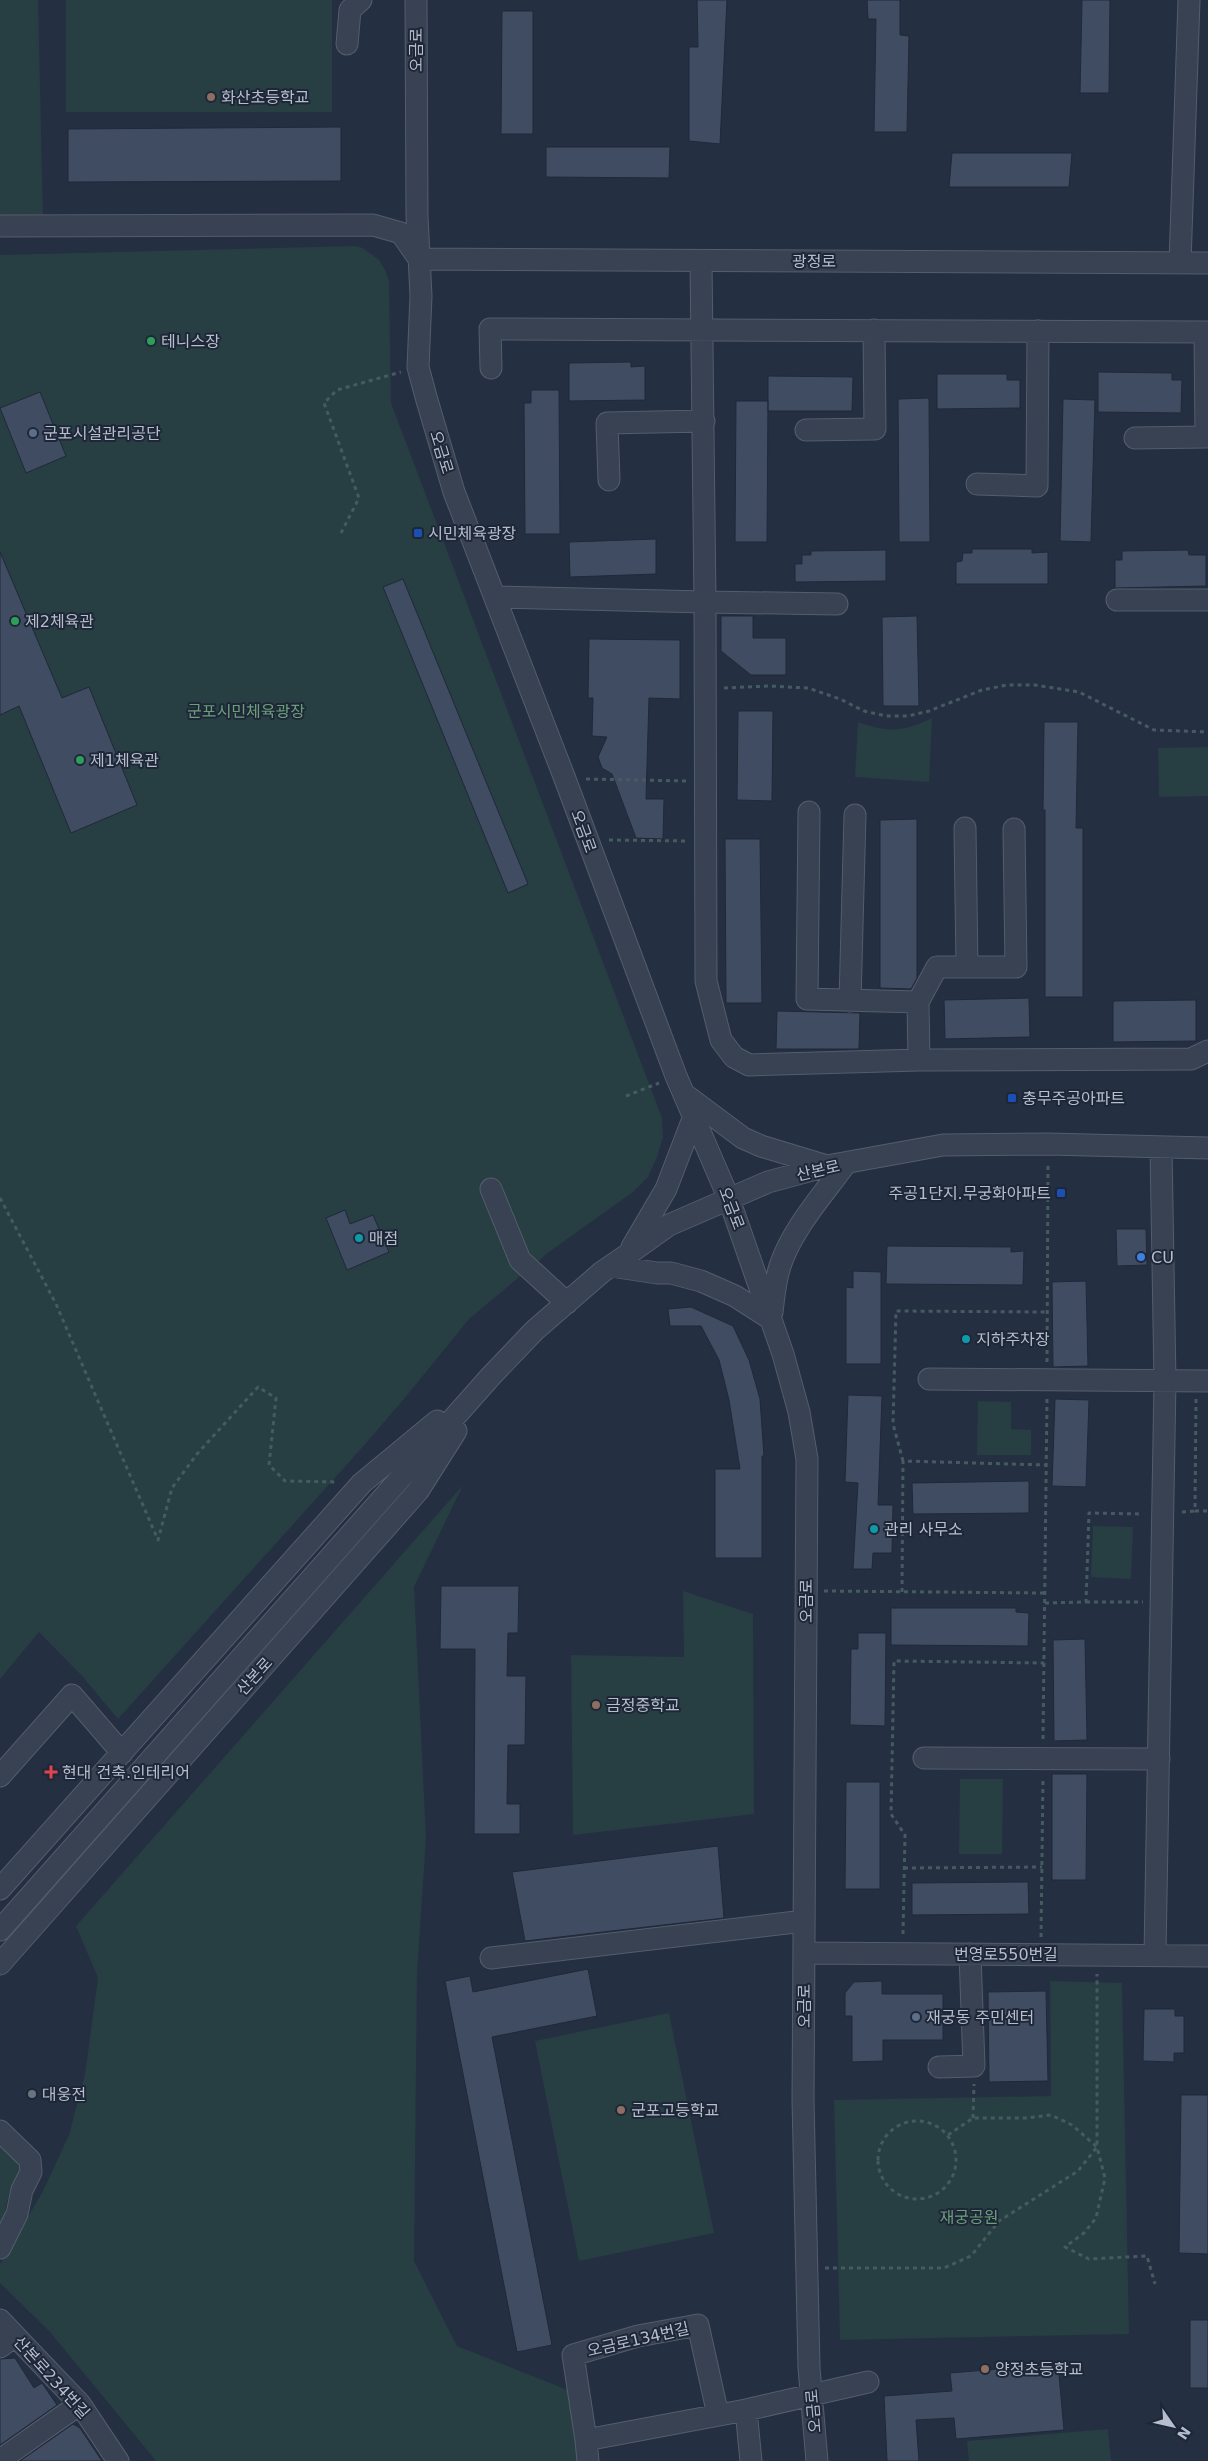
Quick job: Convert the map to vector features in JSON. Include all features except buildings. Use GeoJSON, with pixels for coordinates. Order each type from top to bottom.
{"type":"FeatureCollection","features":[{"type":"Feature","properties":{"kind":"street"},"geometry":{"type":"LineString","coordinates":[[347,44],[350,10],[361,0]]}},
{"type":"Feature","properties":{"kind":"street","name":"오금로"},"geometry":{"type":"LineString","coordinates":[[416,0],[417,216],[421,296],[418,367],[454,492],[565,779],[586,840],[680,1085],[729,1199],[783,1354],[798,1412],[807,1459],[803,2100],[811,2395],[817,2461]]}},
{"type":"Feature","properties":{"kind":"street"},"geometry":{"type":"LineString","coordinates":[[1180,262],[1189,0]]}},
{"type":"Feature","properties":{"kind":"street"},"geometry":{"type":"LineString","coordinates":[[0,226],[373,225],[401,233],[419,259]]}},
{"type":"Feature","properties":{"kind":"street","name":"광정로"},"geometry":{"type":"LineString","coordinates":[[419,259],[1208,263]]}},
{"type":"Feature","properties":{"kind":"street"},"geometry":{"type":"LineString","coordinates":[[701,261],[706,689],[706,981],[721,1040],[734,1057],[750,1065],[919,1060],[1191,1060],[1208,1051]]}},
{"type":"Feature","properties":{"kind":"street"},"geometry":{"type":"LineString","coordinates":[[491,368],[490,329],[1206,332],[1206,437],[1135,438]]}},
{"type":"Feature","properties":{"kind":"street"},"geometry":{"type":"LineString","coordinates":[[806,430],[874,429],[874,330]]}},
{"type":"Feature","properties":{"kind":"street"},"geometry":{"type":"LineString","coordinates":[[977,484],[1037,486],[1038,331]]}},
{"type":"Feature","properties":{"kind":"street"},"geometry":{"type":"LineString","coordinates":[[609,480],[607,423],[704,421]]}},
{"type":"Feature","properties":{"kind":"street"},"geometry":{"type":"LineString","coordinates":[[495,597],[837,604]]}},
{"type":"Feature","properties":{"kind":"street"},"geometry":{"type":"LineString","coordinates":[[1117,600],[1208,600]]}},
{"type":"Feature","properties":{"kind":"street"},"geometry":{"type":"LineString","coordinates":[[808,812],[806,999],[918,1002]]}},
{"type":"Feature","properties":{"kind":"street"},"geometry":{"type":"LineString","coordinates":[[850,1001],[855,815]]}},
{"type":"Feature","properties":{"kind":"street"},"geometry":{"type":"LineString","coordinates":[[965,828],[968,967]]}},
{"type":"Feature","properties":{"kind":"street"},"geometry":{"type":"LineString","coordinates":[[919,1060],[918,1002],[937,967],[1016,967],[1014,829]]}},
{"type":"Feature","properties":{"kind":"street"},"geometry":{"type":"LineString","coordinates":[[680,1085],[743,1138],[761,1146],[836,1164],[780,1264],[775,1284],[771,1319],[736,1296],[701,1281],[671,1273],[657,1273],[619,1260],[666,1189],[694,1116]]}},
{"type":"Feature","properties":{"kind":"street","name":"산본로"},"geometry":{"type":"LineString","coordinates":[[0,1930],[491,1376],[535,1330],[619,1260],[669,1225],[768,1182],[836,1164],[943,1145],[1048,1144],[1208,1148]]}},
{"type":"Feature","properties":{"kind":"street"},"geometry":{"type":"LineString","coordinates":[[1155,1955],[1165,1381],[1162,1148]]}},
{"type":"Feature","properties":{"kind":"street"},"geometry":{"type":"LineString","coordinates":[[491,1189],[520,1260],[567,1303]]}},
{"type":"Feature","properties":{"kind":"street","name":"산본로"},"geometry":{"type":"LineString","coordinates":[[0,1889],[362,1483],[491,1376]]}},
{"type":"Feature","properties":{"kind":"street","name":"산본로"},"geometry":{"type":"LineString","coordinates":[[0,1964],[418,1491],[491,1376]]}},
{"type":"Feature","properties":{"kind":"street"},"geometry":{"type":"LineString","coordinates":[[929,1379],[1202,1381]]}},
{"type":"Feature","properties":{"kind":"street"},"geometry":{"type":"LineString","coordinates":[[0,1776],[72,1695],[122,1753]]}},
{"type":"Feature","properties":{"kind":"street"},"geometry":{"type":"LineString","coordinates":[[924,1758],[1159,1759]]}},
{"type":"Feature","properties":{"kind":"street"},"geometry":{"type":"LineString","coordinates":[[491,1958],[804,1921]]}},
{"type":"Feature","properties":{"kind":"street","name":"번영로550번길"},"geometry":{"type":"LineString","coordinates":[[804,1953],[1208,1956]]}},
{"type":"Feature","properties":{"kind":"street"},"geometry":{"type":"LineString","coordinates":[[939,2067],[974,2066],[970,1954]]}},
{"type":"Feature","properties":{"kind":"street"},"geometry":{"type":"LineString","coordinates":[[0,2131],[30,2160],[31,2172],[22,2190],[17,2214],[0,2248]]}},
{"type":"Feature","properties":{"kind":"street","name":"산본로234번길"},"geometry":{"type":"LineString","coordinates":[[0,2320],[7,2342],[80,2404],[118,2461]]}},
{"type":"Feature","properties":{"kind":"street","name":"오금로134번길"},"geometry":{"type":"LineString","coordinates":[[588,2461],[573,2355],[638,2336],[698,2325],[718,2415]]}},
{"type":"Feature","properties":{"kind":"street"},"geometry":{"type":"LineString","coordinates":[[586,2440],[746,2410],[868,2382]]}},
{"type":"Feature","properties":{"kind":"street"},"geometry":{"type":"LineString","coordinates":[[0,2460],[80,2404]]}},
{"type":"Feature","properties":{"kind":"street"},"geometry":{"type":"LineString","coordinates":[[746,2410],[751,2461]]}},
{"type":"Feature","properties":{"kind":"path"},"geometry":{"type":"LineString","coordinates":[[341,533],[359,498],[324,404],[337,390],[418,367]]}},
{"type":"Feature","properties":{"kind":"path"},"geometry":{"type":"LineString","coordinates":[[706,689],[770,686],[808,688],[840,698],[864,711],[886,716],[908,716],[929,711],[982,690],[1007,685],[1035,685],[1079,692],[1154,730],[1208,732]]}},
{"type":"Feature","properties":{"kind":"path"},"geometry":{"type":"LineString","coordinates":[[565,779],[706,781]]}},
{"type":"Feature","properties":{"kind":"path"},"geometry":{"type":"LineString","coordinates":[[586,840],[706,841]]}},
{"type":"Feature","properties":{"kind":"path"},"geometry":{"type":"LineString","coordinates":[[626,1096],[680,1085]]}},
{"type":"Feature","properties":{"kind":"path"},"geometry":{"type":"LineString","coordinates":[[1041,1955],[1048,1144]]}},
{"type":"Feature","properties":{"kind":"path"},"geometry":{"type":"LineString","coordinates":[[0,1198],[56,1304],[158,1540],[172,1488],[197,1454],[258,1387],[276,1398],[269,1465],[286,1480],[362,1483]]}},
{"type":"Feature","properties":{"kind":"path"},"geometry":{"type":"LineString","coordinates":[[902,1592],[903,1461],[893,1424],[896,1310],[1047,1312]]}},
{"type":"Feature","properties":{"kind":"path"},"geometry":{"type":"LineString","coordinates":[[1202,1381],[1194,1511],[1208,1511]]}},
{"type":"Feature","properties":{"kind":"path"},"geometry":{"type":"LineString","coordinates":[[903,1461],[1046,1465]]}},
{"type":"Feature","properties":{"kind":"path"},"geometry":{"type":"LineString","coordinates":[[1086,1602],[1089,1513],[1163,1514]]}},
{"type":"Feature","properties":{"kind":"path"},"geometry":{"type":"LineString","coordinates":[[806,1590],[1045,1593]]}},
{"type":"Feature","properties":{"kind":"path"},"geometry":{"type":"LineString","coordinates":[[1045,1602],[1162,1602]]}},
{"type":"Feature","properties":{"kind":"path"},"geometry":{"type":"LineString","coordinates":[[904,1868],[1042,1867]]}},
{"type":"Feature","properties":{"kind":"path"},"geometry":{"type":"LineString","coordinates":[[1097,1955],[1097,2148],[1106,2178],[1096,2218],[1084,2232],[1065,2247],[1089,2259],[1147,2256],[1155,2284]]}},
{"type":"Feature","properties":{"kind":"path"},"geometry":{"type":"LineString","coordinates":[[973,2118],[974,2066]]}},
{"type":"Feature","properties":{"kind":"path"},"geometry":{"type":"LineString","coordinates":[[948,2135],[973,2118],[1027,2118],[1051,2115],[1072,2125],[1097,2148]]}},
{"type":"Feature","properties":{"kind":"path"},"geometry":{"type":"LineString","coordinates":[[912,2120],[925,2121],[938,2126],[948,2135],[954,2146],[957,2158],[955,2171],[950,2182],[941,2191],[930,2198],[911,2199],[894,2192],[885,2183],[879,2171],[878,2157],[881,2144],[888,2133],[899,2125],[912,2120]]}},
{"type":"Feature","properties":{"kind":"path"},"geometry":{"type":"LineString","coordinates":[[807,2268],[944,2268],[971,2256],[999,2221],[1078,2171],[1097,2148]]}},
{"type":"Feature","properties":{"kind":"green space"},"geometry":{"type":"Polygon","coordinates":[[[0,0],[38,0],[43,218],[0,221],[0,0]]]}},
{"type":"Feature","properties":{"kind":"green space"},"geometry":{"type":"Polygon","coordinates":[[[66,0],[332,0],[332,112],[66,112],[66,0]]]}},
{"type":"Feature","properties":{"kind":"green space","name":"군포시민체육광장"},"geometry":{"type":"Polygon","coordinates":[[[355,246],[363,248],[379,260],[389,281],[391,403],[662,1118],[663,1137],[648,1177],[633,1192],[549,1252],[469,1319],[360,1450],[118,1719],[82,1676],[39,1632],[0,1679],[0,255],[355,246]]]}},
{"type":"Feature","properties":{"kind":"green space"},"geometry":{"type":"Polygon","coordinates":[[[932,718],[929,782],[855,777],[858,722],[879,728],[896,729],[913,726],[932,718]]]}},
{"type":"Feature","properties":{"kind":"green space"},"geometry":{"type":"Polygon","coordinates":[[[1208,747],[1208,796],[1159,797],[1158,748],[1208,747]]]}},
{"type":"Feature","properties":{"kind":"green space"},"geometry":{"type":"Polygon","coordinates":[[[978,1401],[1011,1402],[1011,1429],[1031,1430],[1031,1455],[977,1455],[978,1401]]]}},
{"type":"Feature","properties":{"kind":"green space"},"geometry":{"type":"Polygon","coordinates":[[[463,1485],[414,1587],[426,1838],[417,1974],[414,2261],[457,2346],[580,2395],[583,2461],[156,2461],[50,2332],[0,2283],[0,2264],[42,2193],[69,2135],[85,2074],[98,1978],[76,1926],[463,1485]]]}},
{"type":"Feature","properties":{"kind":"green space"},"geometry":{"type":"Polygon","coordinates":[[[1093,1526],[1133,1527],[1131,1579],[1091,1577],[1093,1526]]]}},
{"type":"Feature","properties":{"kind":"green space"},"geometry":{"type":"Polygon","coordinates":[[[683,1591],[753,1614],[754,1814],[573,1835],[571,1655],[684,1657],[683,1591]]]}},
{"type":"Feature","properties":{"kind":"green space"},"geometry":{"type":"Polygon","coordinates":[[[960,1779],[1003,1779],[1002,1854],[959,1854],[960,1779]]]}},
{"type":"Feature","properties":{"kind":"green space","name":"재궁공원"},"geometry":{"type":"Polygon","coordinates":[[[1050,1981],[1122,1983],[1129,2334],[840,2340],[834,2100],[1051,2096],[1050,1981]]]}},
{"type":"Feature","properties":{"kind":"green space"},"geometry":{"type":"Polygon","coordinates":[[[669,2013],[714,2233],[579,2261],[535,2041],[669,2013]]]}},
{"type":"Feature","properties":{"kind":"green space"},"geometry":{"type":"Polygon","coordinates":[[[0,2136],[21,2165],[7,2200],[0,2232],[0,2136]]]}},
{"type":"Feature","properties":{"kind":"green space"},"geometry":{"type":"Polygon","coordinates":[[[1108,2429],[1111,2461],[969,2461],[967,2441],[1108,2429]]]}},
{"type":"Feature","properties":{"kind":"place","name":"화산초등학교"},"geometry":{"type":"Point","coordinates":[211,97]}},
{"type":"Feature","properties":{"kind":"place","name":"테니스장"},"geometry":{"type":"Point","coordinates":[151,341]}},
{"type":"Feature","properties":{"kind":"place","name":"군포시설관리공단"},"geometry":{"type":"Point","coordinates":[33,433]}},
{"type":"Feature","properties":{"kind":"place","name":"시민체육광장"},"geometry":{"type":"Point","coordinates":[418,533]}},
{"type":"Feature","properties":{"kind":"place","name":"제2체육관"},"geometry":{"type":"Point","coordinates":[15,621]}},
{"type":"Feature","properties":{"kind":"place","name":"제1체육관"},"geometry":{"type":"Point","coordinates":[80,760]}},
{"type":"Feature","properties":{"kind":"place","name":"충무주공아파트"},"geometry":{"type":"Point","coordinates":[1012,1098]}},
{"type":"Feature","properties":{"kind":"place","name":"주공1단지.무궁화아파트"},"geometry":{"type":"Point","coordinates":[1061,1193]}},
{"type":"Feature","properties":{"kind":"place","name":"매점"},"geometry":{"type":"Point","coordinates":[359,1238]}},
{"type":"Feature","properties":{"kind":"place","name":"CU"},"geometry":{"type":"Point","coordinates":[1141,1257]}},
{"type":"Feature","properties":{"kind":"place","name":"지하주차장"},"geometry":{"type":"Point","coordinates":[966,1339]}},
{"type":"Feature","properties":{"kind":"place","name":"관리 사무소"},"geometry":{"type":"Point","coordinates":[874,1529]}},
{"type":"Feature","properties":{"kind":"place","name":"금정중학교"},"geometry":{"type":"Point","coordinates":[596,1705]}},
{"type":"Feature","properties":{"kind":"place","name":"현대 건축.인테리어"},"geometry":{"type":"Point","coordinates":[51,1772]}},
{"type":"Feature","properties":{"kind":"place","name":"재궁동 주민센터"},"geometry":{"type":"Point","coordinates":[916,2017]}},
{"type":"Feature","properties":{"kind":"place","name":"대웅전"},"geometry":{"type":"Point","coordinates":[32,2094]}},
{"type":"Feature","properties":{"kind":"place","name":"군포고등학교"},"geometry":{"type":"Point","coordinates":[621,2110]}},
{"type":"Feature","properties":{"kind":"place","name":"양정초등학교"},"geometry":{"type":"Point","coordinates":[985,2369]}}]}
